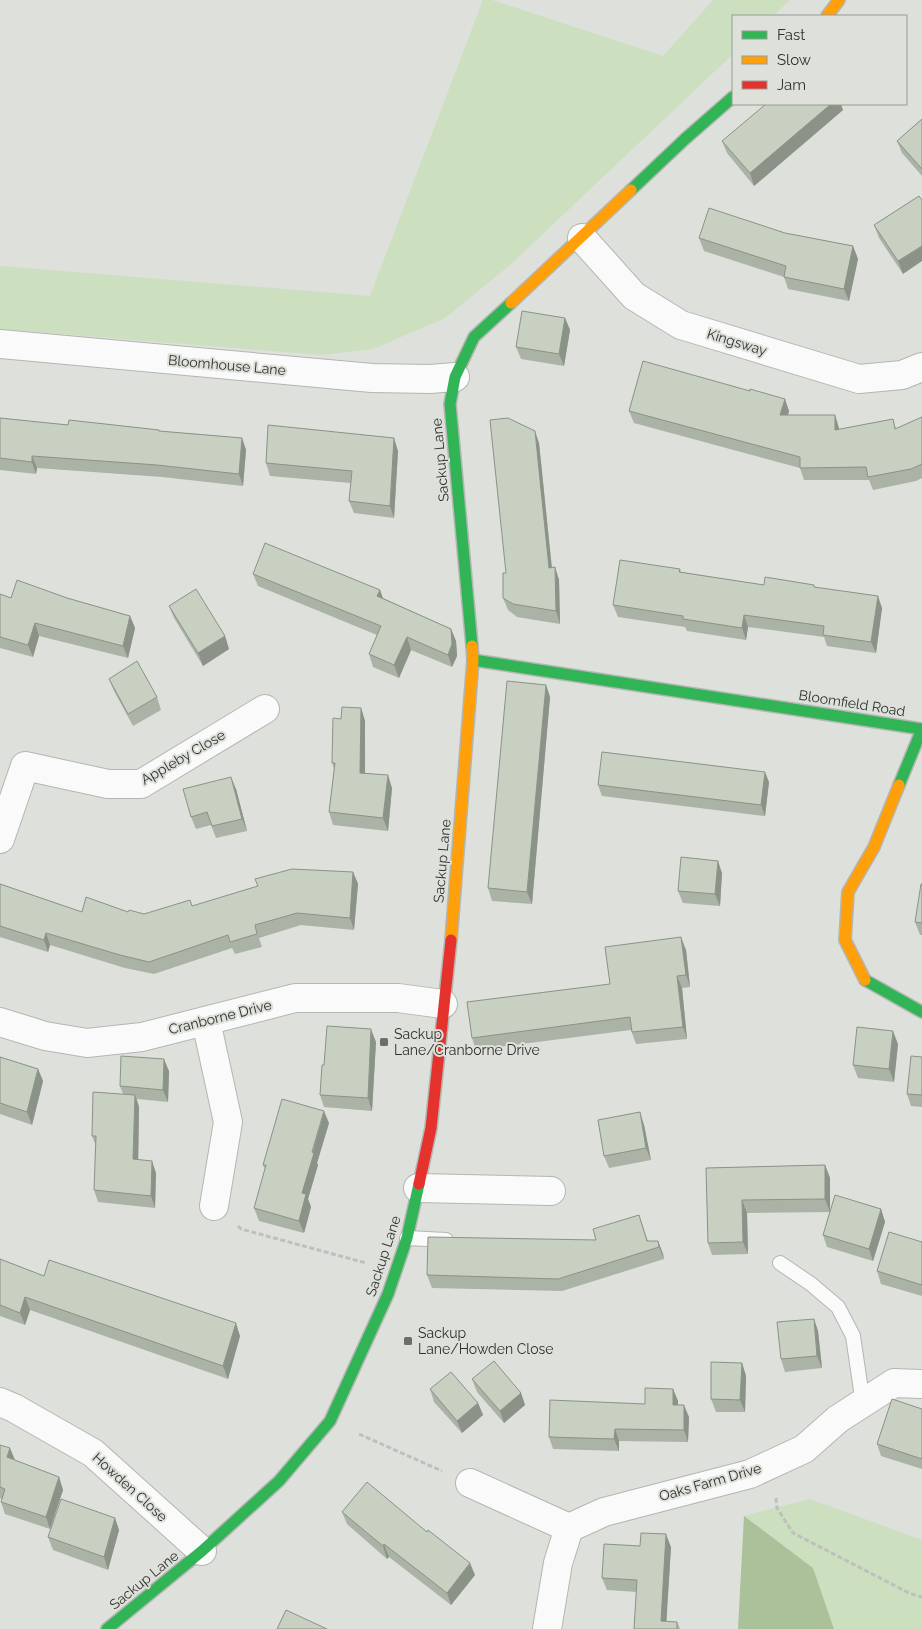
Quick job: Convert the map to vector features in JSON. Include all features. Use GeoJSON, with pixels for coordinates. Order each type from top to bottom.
{"type":"FeatureCollection","features":[{"type":"Feature","properties":{"kind":"street"},"geometry":{"type":"LineString","coordinates":[[828,15],[839,0]]}},
{"type":"Feature","properties":{"kind":"street","name":"Sackup Lane"},"geometry":{"type":"LineString","coordinates":[[107,1629],[202,1552],[279,1481],[330,1421],[388,1294],[407,1238],[431,1128],[452,926],[473,660],[450,404],[455,377],[474,337],[582,238],[685,139],[732,98]]}},
{"type":"Feature","properties":{"kind":"street","name":"Kingsway"},"geometry":{"type":"LineString","coordinates":[[582,238],[634,296],[681,325],[859,379],[902,375],[922,367]]}},
{"type":"Feature","properties":{"kind":"street","name":"Bloomhouse Lane"},"geometry":{"type":"LineString","coordinates":[[0,344],[372,378],[430,379],[455,377]]}},
{"type":"Feature","properties":{"kind":"street","name":"Bloomfield Road"},"geometry":{"type":"LineString","coordinates":[[473,660],[922,729],[874,847],[848,892],[846,940],[866,982],[922,1012]]}},
{"type":"Feature","properties":{"kind":"street","name":"Appleby Close"},"geometry":{"type":"LineString","coordinates":[[0,839],[25,766],[108,784],[141,784],[265,710]]}},
{"type":"Feature","properties":{"kind":"street","name":"Cranborne Drive"},"geometry":{"type":"LineString","coordinates":[[0,1022],[45,1036],[87,1043],[142,1037],[295,998],[398,998],[443,1004]]}},
{"type":"Feature","properties":{"kind":"street"},"geometry":{"type":"LineString","coordinates":[[206,1021],[228,1122],[214,1206]]}},
{"type":"Feature","properties":{"kind":"street"},"geometry":{"type":"LineString","coordinates":[[418,1188],[551,1191]]}},
{"type":"Feature","properties":{"kind":"street","name":"Oaks Farm Drive"},"geometry":{"type":"LineString","coordinates":[[569,1528],[604,1512],[750,1474],[804,1450],[838,1419],[894,1383],[922,1384]]}},
{"type":"Feature","properties":{"kind":"street","name":"Howden Close"},"geometry":{"type":"LineString","coordinates":[[0,1402],[93,1453],[202,1552]]}},
{"type":"Feature","properties":{"kind":"street"},"geometry":{"type":"LineString","coordinates":[[470,1483],[569,1528],[558,1563],[547,1629]]}},
{"type":"Feature","properties":{"kind":"lane"},"geometry":{"type":"LineString","coordinates":[[407,1238],[455,1240]]}},
{"type":"Feature","properties":{"kind":"lane"},"geometry":{"type":"LineString","coordinates":[[780,1263],[811,1284],[838,1307],[853,1336],[863,1404]]}},
{"type":"Feature","properties":{"kind":"path"},"geometry":{"type":"LineString","coordinates":[[214,1206],[241,1229],[395,1272]]}},
{"type":"Feature","properties":{"kind":"path"},"geometry":{"type":"LineString","coordinates":[[330,1421],[470,1483]]}},
{"type":"Feature","properties":{"kind":"path"},"geometry":{"type":"LineString","coordinates":[[773,1463],[777,1508],[793,1533],[908,1593],[922,1597]]}},
{"type":"Feature","properties":{"kind":"green space"},"geometry":{"type":"Polygon","coordinates":[[[483,0],[492,0],[663,56],[713,0],[790,0],[774,15],[732,15],[732,55],[510,265],[445,318],[373,349],[322,355],[0,329],[0,266],[370,296],[483,0]]]}},
{"type":"Feature","properties":{"kind":"green space"},"geometry":{"type":"Polygon","coordinates":[[[810,1499],[922,1540],[922,1629],[834,1629],[813,1568],[744,1516],[810,1499]]]}},
{"type":"Feature","properties":{"kind":"green space"},"geometry":{"type":"Polygon","coordinates":[[[744,1516],[813,1568],[834,1629],[738,1629],[744,1516]]]}},
{"type":"Feature","properties":{"kind":"building"},"geometry":{"type":"Polygon","coordinates":[[[765,105],[830,105],[750,173],[722,141],[765,105]]]}},
{"type":"Feature","properties":{"kind":"building"},"geometry":{"type":"Polygon","coordinates":[[[922,119],[922,169],[897,141],[922,119]]]}},
{"type":"Feature","properties":{"kind":"building"},"geometry":{"type":"Polygon","coordinates":[[[919,196],[922,200],[922,246],[898,261],[874,225],[919,196]]]}},
{"type":"Feature","properties":{"kind":"building"},"geometry":{"type":"Polygon","coordinates":[[[709,208],[785,233],[853,246],[844,289],[784,277],[786,266],[699,238],[709,208]]]}},
{"type":"Feature","properties":{"kind":"building"},"geometry":{"type":"Polygon","coordinates":[[[522,311],[565,318],[559,354],[516,347],[522,311]]]}},
{"type":"Feature","properties":{"kind":"building"},"geometry":{"type":"Polygon","coordinates":[[[643,361],[785,399],[780,415],[835,415],[835,430],[893,419],[895,429],[922,417],[922,464],[911,469],[868,477],[866,467],[800,468],[800,457],[629,411],[643,361]]]}},
{"type":"Feature","properties":{"kind":"building"},"geometry":{"type":"Polygon","coordinates":[[[0,418],[68,425],[69,420],[159,431],[242,438],[239,474],[157,465],[32,456],[32,462],[0,458],[0,418]]]}},
{"type":"Feature","properties":{"kind":"building"},"geometry":{"type":"Polygon","coordinates":[[[508,418],[535,431],[549,568],[555,567],[556,611],[513,604],[503,598],[503,573],[506,573],[490,420],[508,418]]]}},
{"type":"Feature","properties":{"kind":"building"},"geometry":{"type":"Polygon","coordinates":[[[268,425],[394,438],[390,506],[349,501],[352,471],[266,463],[268,425]]]}},
{"type":"Feature","properties":{"kind":"building"},"geometry":{"type":"Polygon","coordinates":[[[265,543],[380,590],[377,596],[451,629],[452,644],[448,655],[407,637],[394,665],[369,654],[381,626],[253,574],[265,543]]]}},
{"type":"Feature","properties":{"kind":"building"},"geometry":{"type":"Polygon","coordinates":[[[620,560],[680,569],[679,572],[764,585],[765,577],[814,585],[814,587],[878,596],[871,642],[823,635],[824,626],[744,615],[742,628],[613,605],[620,560]]]}},
{"type":"Feature","properties":{"kind":"building"},"geometry":{"type":"Polygon","coordinates":[[[17,580],[67,598],[130,616],[123,646],[35,623],[28,645],[0,637],[0,594],[11,598],[17,580]]]}},
{"type":"Feature","properties":{"kind":"building"},"geometry":{"type":"Polygon","coordinates":[[[196,589],[225,636],[198,653],[169,606],[196,589]]]}},
{"type":"Feature","properties":{"kind":"building"},"geometry":{"type":"Polygon","coordinates":[[[137,661],[157,697],[128,714],[109,679],[137,661]]]}},
{"type":"Feature","properties":{"kind":"building"},"geometry":{"type":"Polygon","coordinates":[[[507,681],[546,685],[527,892],[488,888],[507,681]]]}},
{"type":"Feature","properties":{"kind":"building"},"geometry":{"type":"Polygon","coordinates":[[[342,707],[361,708],[360,773],[388,775],[383,818],[329,812],[335,763],[332,763],[333,718],[341,719],[342,707]]]}},
{"type":"Feature","properties":{"kind":"building"},"geometry":{"type":"Polygon","coordinates":[[[602,752],[765,772],[761,805],[598,785],[602,752]]]}},
{"type":"Feature","properties":{"kind":"building"},"geometry":{"type":"Polygon","coordinates":[[[231,777],[242,819],[212,826],[207,812],[191,817],[183,789],[231,777]]]}},
{"type":"Feature","properties":{"kind":"building"},"geometry":{"type":"Polygon","coordinates":[[[681,857],[718,861],[715,894],[678,891],[681,857]]]}},
{"type":"Feature","properties":{"kind":"building"},"geometry":{"type":"Polygon","coordinates":[[[292,869],[353,872],[350,918],[297,913],[255,925],[257,934],[230,942],[228,935],[149,962],[46,933],[44,940],[0,926],[0,884],[82,912],[86,897],[128,912],[129,910],[144,914],[190,900],[192,906],[258,886],[255,879],[292,869]]]}},
{"type":"Feature","properties":{"kind":"building"},"geometry":{"type":"Polygon","coordinates":[[[922,884],[922,923],[915,922],[922,884]]]}},
{"type":"Feature","properties":{"kind":"building"},"geometry":{"type":"Polygon","coordinates":[[[681,937],[686,975],[677,976],[683,1027],[632,1032],[630,1017],[472,1038],[467,1002],[610,984],[605,947],[681,937]]]}},
{"type":"Feature","properties":{"kind":"building"},"geometry":{"type":"Polygon","coordinates":[[[327,1026],[371,1029],[368,1098],[320,1095],[327,1026]]]}},
{"type":"Feature","properties":{"kind":"building"},"geometry":{"type":"Polygon","coordinates":[[[857,1027],[893,1031],[889,1069],[853,1065],[857,1027]]]}},
{"type":"Feature","properties":{"kind":"building"},"geometry":{"type":"Polygon","coordinates":[[[121,1056],[164,1059],[163,1090],[120,1086],[121,1056]]]}},
{"type":"Feature","properties":{"kind":"building"},"geometry":{"type":"Polygon","coordinates":[[[911,1056],[922,1057],[922,1095],[907,1094],[911,1056]]]}},
{"type":"Feature","properties":{"kind":"building"},"geometry":{"type":"Polygon","coordinates":[[[0,1057],[38,1069],[27,1112],[0,1103],[0,1057]]]}},
{"type":"Feature","properties":{"kind":"building"},"geometry":{"type":"Polygon","coordinates":[[[93,1092],[135,1095],[133,1159],[152,1161],[151,1196],[94,1190],[96,1136],[92,1136],[93,1092]]]}},
{"type":"Feature","properties":{"kind":"building"},"geometry":{"type":"Polygon","coordinates":[[[282,1099],[324,1111],[302,1193],[306,1194],[299,1221],[254,1208],[266,1165],[263,1165],[282,1099]]]}},
{"type":"Feature","properties":{"kind":"building"},"geometry":{"type":"Polygon","coordinates":[[[640,1112],[646,1148],[604,1156],[598,1120],[640,1112]]]}},
{"type":"Feature","properties":{"kind":"building"},"geometry":{"type":"Polygon","coordinates":[[[825,1165],[825,1199],[742,1200],[743,1242],[708,1243],[706,1168],[825,1165]]]}},
{"type":"Feature","properties":{"kind":"building"},"geometry":{"type":"Polygon","coordinates":[[[835,1195],[881,1209],[869,1249],[823,1235],[835,1195]]]}},
{"type":"Feature","properties":{"kind":"building"},"geometry":{"type":"Polygon","coordinates":[[[639,1215],[647,1241],[658,1241],[659,1247],[558,1279],[427,1275],[428,1237],[596,1240],[593,1229],[639,1215]]]}},
{"type":"Feature","properties":{"kind":"building"},"geometry":{"type":"Polygon","coordinates":[[[889,1232],[922,1242],[922,1285],[877,1271],[889,1232]]]}},
{"type":"Feature","properties":{"kind":"building"},"geometry":{"type":"Polygon","coordinates":[[[0,1259],[44,1276],[49,1260],[236,1323],[223,1366],[25,1297],[20,1313],[0,1305],[0,1259]]]}},
{"type":"Feature","properties":{"kind":"building"},"geometry":{"type":"Polygon","coordinates":[[[814,1319],[817,1356],[781,1359],[777,1322],[814,1319]]]}},
{"type":"Feature","properties":{"kind":"building"},"geometry":{"type":"Polygon","coordinates":[[[494,1361],[521,1393],[500,1411],[472,1379],[494,1361]]]}},
{"type":"Feature","properties":{"kind":"building"},"geometry":{"type":"Polygon","coordinates":[[[711,1362],[742,1363],[740,1400],[711,1399],[711,1362]]]}},
{"type":"Feature","properties":{"kind":"building"},"geometry":{"type":"Polygon","coordinates":[[[451,1372],[478,1403],[457,1421],[430,1389],[451,1372]]]}},
{"type":"Feature","properties":{"kind":"building"},"geometry":{"type":"Polygon","coordinates":[[[645,1388],[673,1389],[673,1405],[684,1405],[684,1430],[615,1429],[614,1439],[549,1437],[550,1400],[645,1404],[645,1388]]]}},
{"type":"Feature","properties":{"kind":"building"},"geometry":{"type":"Polygon","coordinates":[[[892,1399],[922,1409],[922,1459],[877,1444],[892,1399]]]}},
{"type":"Feature","properties":{"kind":"building"},"geometry":{"type":"Polygon","coordinates":[[[0,1445],[10,1448],[7,1457],[59,1477],[46,1517],[1,1502],[5,1489],[0,1487],[0,1445]]]}},
{"type":"Feature","properties":{"kind":"building"},"geometry":{"type":"Polygon","coordinates":[[[367,1482],[427,1532],[428,1530],[470,1563],[447,1593],[384,1544],[383,1546],[342,1512],[367,1482]]]}},
{"type":"Feature","properties":{"kind":"building"},"geometry":{"type":"Polygon","coordinates":[[[61,1499],[115,1518],[104,1557],[48,1537],[61,1499]]]}},
{"type":"Feature","properties":{"kind":"building"},"geometry":{"type":"Polygon","coordinates":[[[641,1533],[666,1534],[661,1621],[677,1622],[677,1629],[634,1629],[637,1580],[602,1578],[604,1544],[640,1546],[641,1533]]]}},
{"type":"Feature","properties":{"kind":"building"},"geometry":{"type":"Polygon","coordinates":[[[286,1610],[327,1629],[277,1629],[286,1610]]]}},
{"type":"Feature","properties":{"kind":"traffic: fast"},"geometry":{"type":"LineString","coordinates":[[631,190],[732,98]]}},
{"type":"Feature","properties":{"kind":"traffic: fast"},"geometry":{"type":"LineString","coordinates":[[472,646],[450,404],[455,377],[474,337],[511,303]]}},
{"type":"Feature","properties":{"kind":"traffic: fast"},"geometry":{"type":"LineString","coordinates":[[473,660],[922,729],[899,785]]}},
{"type":"Feature","properties":{"kind":"traffic: fast"},"geometry":{"type":"LineString","coordinates":[[865,980],[922,1012]]}},
{"type":"Feature","properties":{"kind":"traffic: fast"},"geometry":{"type":"LineString","coordinates":[[107,1629],[202,1551],[279,1481],[330,1421],[388,1294],[407,1238],[419,1184]]}},
{"type":"Feature","properties":{"kind":"traffic: slow"},"geometry":{"type":"LineString","coordinates":[[828,15],[839,0]]}},
{"type":"Feature","properties":{"kind":"traffic: slow"},"geometry":{"type":"LineString","coordinates":[[511,303],[631,190]]}},
{"type":"Feature","properties":{"kind":"traffic: slow"},"geometry":{"type":"LineString","coordinates":[[451,940],[473,660],[472,646]]}},
{"type":"Feature","properties":{"kind":"traffic: slow"},"geometry":{"type":"LineString","coordinates":[[865,980],[845,940],[848,892],[874,847],[899,785]]}},
{"type":"Feature","properties":{"kind":"traffic: jam"},"geometry":{"type":"LineString","coordinates":[[419,1184],[431,1128],[451,940]]}},
{"type":"Feature","properties":{"kind":"place","name":"Sackup Lane/Cranborne Drive"},"geometry":{"type":"Point","coordinates":[384,1042]}},
{"type":"Feature","properties":{"kind":"place","name":"Sackup Lane/Howden Close"},"geometry":{"type":"Point","coordinates":[408,1341]}}]}
